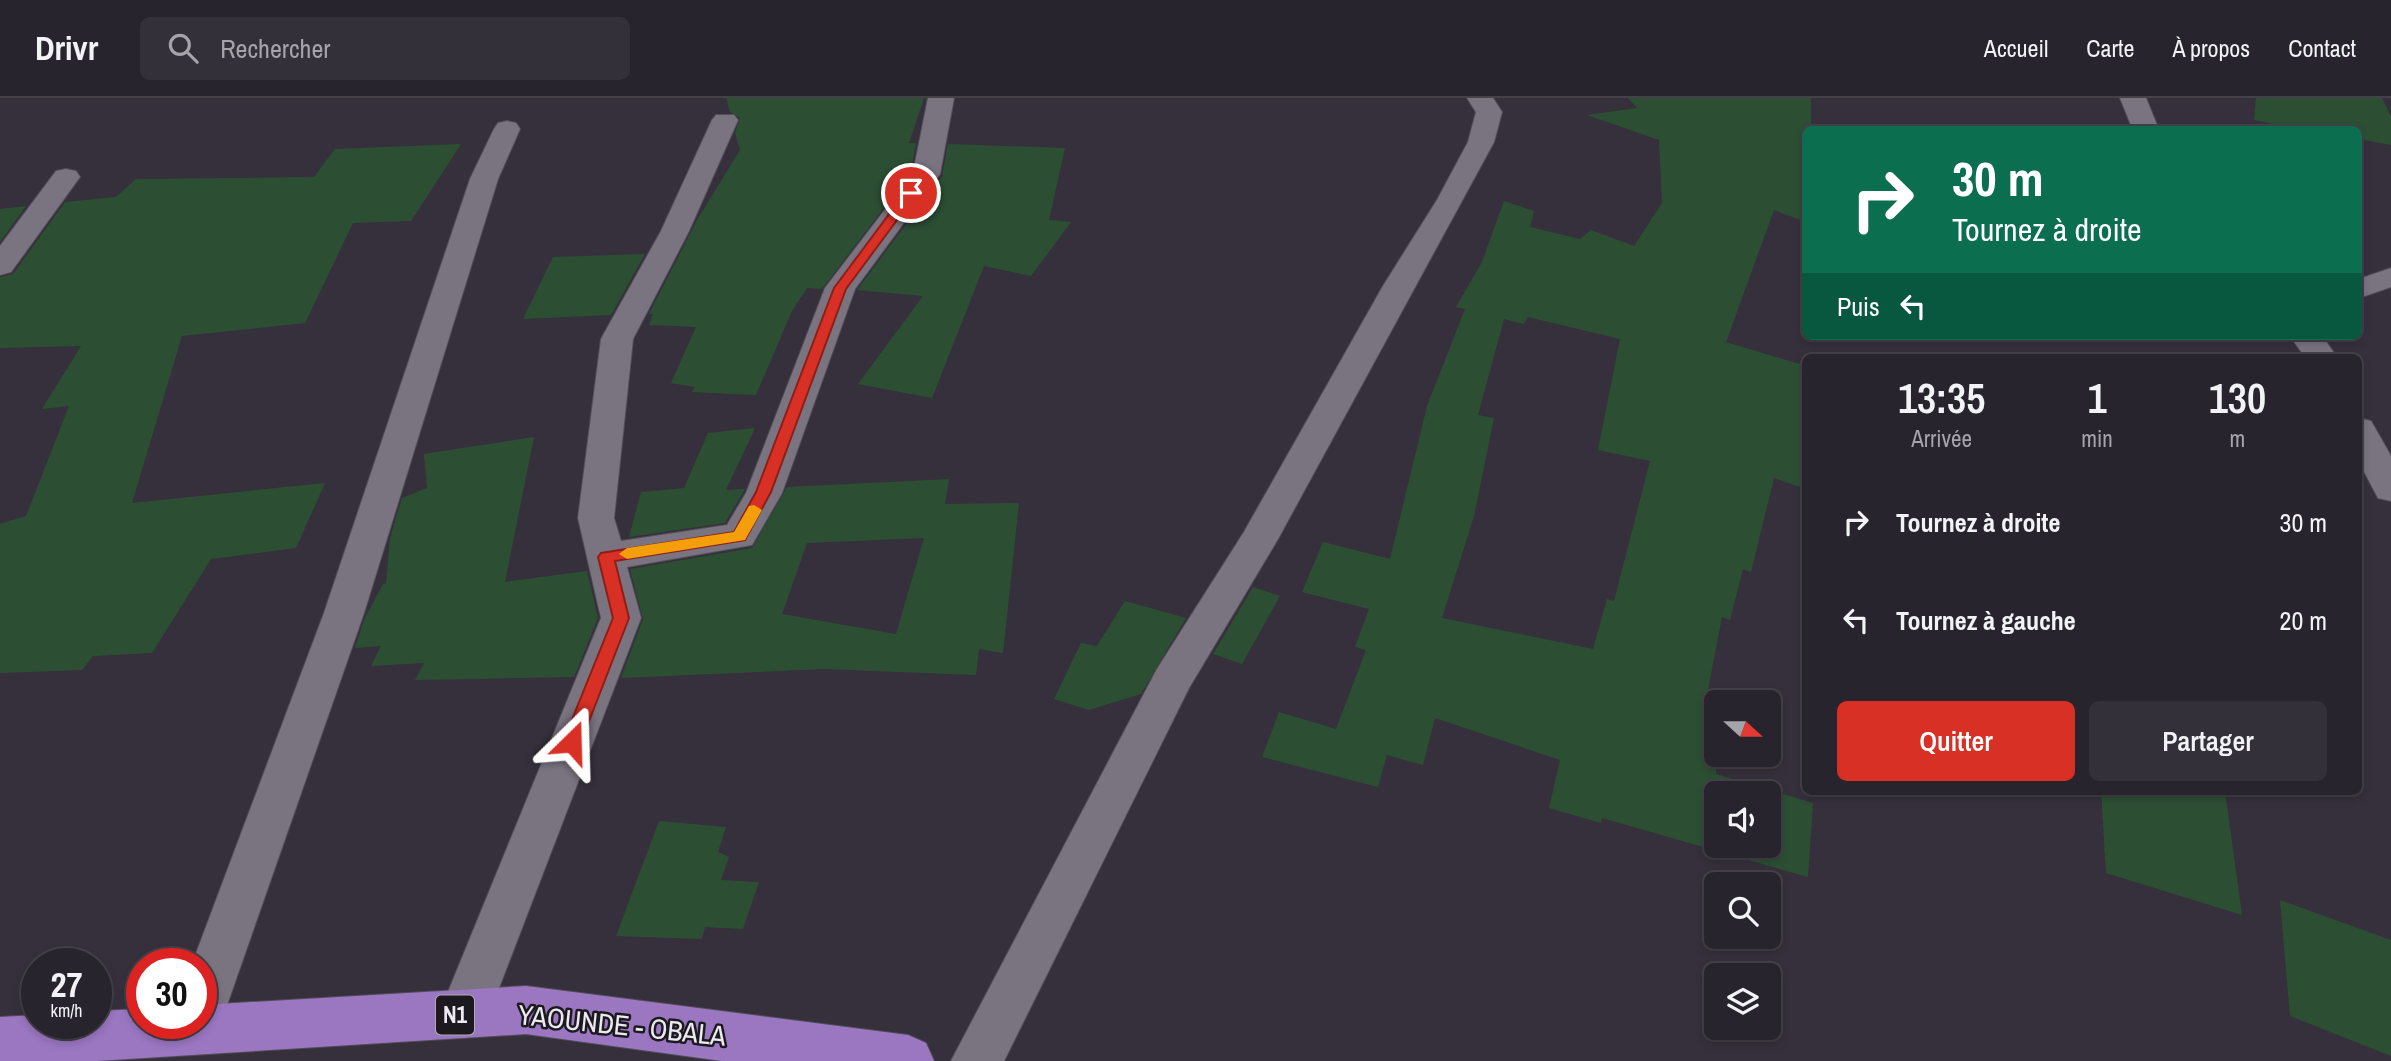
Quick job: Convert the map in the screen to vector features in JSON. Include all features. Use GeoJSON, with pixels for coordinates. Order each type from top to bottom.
{"type":"FeatureCollection","features":[{"type":"Feature","properties":{"kind":"highway","name":"YAOUNDE - OBALA"},"geometry":{"type":"LineString","coordinates":[[217,1020],[526,1010],[908,1061]]}},
{"type":"Feature","properties":{"kind":"highway","name":"YAOUNDE - OBALA"},"geometry":{"type":"LineString","coordinates":[[0,1042],[126,1029]]}},
{"type":"Feature","properties":{"kind":"street"},"geometry":{"type":"LineString","coordinates":[[606,557],[739,536],[764,492],[840,288],[926,174],[941,98]]}},
{"type":"Feature","properties":{"kind":"street"},"geometry":{"type":"LineString","coordinates":[[976,1061],[1172,680],[1259,539],[1398,286],[1451,200],[1481,142],[1489,112],[1480,98]]}},
{"type":"Feature","properties":{"kind":"street"},"geometry":{"type":"LineString","coordinates":[[2133,98],[2144,126]]}},
{"type":"Feature","properties":{"kind":"street"},"geometry":{"type":"LineString","coordinates":[[464,1014],[621,618],[596,518],[617,339],[675,231],[725,120]]}},
{"type":"Feature","properties":{"kind":"street"},"geometry":{"type":"LineString","coordinates":[[217,966],[344,614],[484,178],[508,129]]}},
{"type":"Feature","properties":{"kind":"street"},"geometry":{"type":"LineString","coordinates":[[0,266],[65,177]]}},
{"type":"Feature","properties":{"kind":"street"},"geometry":{"type":"LineString","coordinates":[[2362,288],[2391,277]]}},
{"type":"Feature","properties":{"kind":"street"},"geometry":{"type":"LineString","coordinates":[[2362,435],[2391,489]]}},
{"type":"Feature","properties":{"kind":"building"},"geometry":{"type":"Polygon","coordinates":[[[726,98],[924,98],[909,143],[916,143],[911,172],[822,289],[807,288],[792,311],[756,395],[692,392],[695,387],[671,383],[696,327],[649,325],[653,314],[649,314],[697,220],[740,150],[735,133],[740,118],[730,112],[726,98]]]}},
{"type":"Feature","properties":{"kind":"building"},"geometry":{"type":"Polygon","coordinates":[[[1628,98],[1811,98],[1811,126],[1802,126],[1802,220],[1774,210],[1726,342],[1802,365],[1802,488],[1774,478],[1751,572],[1743,569],[1730,620],[1722,617],[1708,690],[1704,690],[1704,767],[1716,767],[1716,774],[1739,781],[1704,781],[1704,847],[1602,818],[1601,823],[1549,808],[1560,760],[1435,718],[1423,765],[1387,755],[1378,787],[1262,757],[1279,712],[1336,729],[1366,650],[1355,647],[1369,609],[1302,592],[1323,542],[1390,559],[1427,406],[1465,309],[1456,307],[1482,262],[1504,201],[1534,211],[1530,227],[1580,239],[1591,230],[1634,246],[1662,203],[1659,140],[1587,115],[1637,108],[1628,98]],[[1528,317],[1524,324],[1504,319],[1478,415],[1494,418],[1474,516],[1442,618],[1593,649],[1607,599],[1614,601],[1650,461],[1598,450],[1620,339],[1528,317]]]}},
{"type":"Feature","properties":{"kind":"building"},"geometry":{"type":"Polygon","coordinates":[[[2256,98],[2382,98],[2391,117],[2391,145],[2362,140],[2362,126],[2285,126],[2254,120],[2256,98]]]}},
{"type":"Feature","properties":{"kind":"building"},"geometry":{"type":"Polygon","coordinates":[[[461,144],[411,221],[353,223],[305,323],[182,336],[132,503],[325,483],[296,548],[211,559],[152,653],[93,656],[82,670],[0,673],[0,524],[26,516],[69,406],[42,409],[81,346],[0,348],[0,277],[13,274],[65,202],[116,197],[136,179],[314,177],[335,149],[461,144]]]}},
{"type":"Feature","properties":{"kind":"building"},"geometry":{"type":"Polygon","coordinates":[[[948,144],[1065,148],[1049,220],[1071,222],[1031,276],[984,266],[932,398],[858,384],[923,296],[857,290],[942,176],[948,144]]]}},
{"type":"Feature","properties":{"kind":"building"},"geometry":{"type":"Polygon","coordinates":[[[26,206],[0,242],[0,209],[26,206]]]}},
{"type":"Feature","properties":{"kind":"building"},"geometry":{"type":"Polygon","coordinates":[[[645,254],[611,315],[523,319],[553,257],[645,254]]]}},
{"type":"Feature","properties":{"kind":"building"},"geometry":{"type":"Polygon","coordinates":[[[755,428],[726,490],[745,489],[725,523],[629,537],[641,492],[684,488],[708,433],[755,428]]]}},
{"type":"Feature","properties":{"kind":"building"},"geometry":{"type":"Polygon","coordinates":[[[534,437],[505,582],[587,571],[598,618],[574,677],[415,680],[424,663],[371,666],[381,646],[355,648],[364,620],[383,584],[386,584],[390,538],[402,498],[427,488],[424,454],[534,437]]]}},
{"type":"Feature","properties":{"kind":"building"},"geometry":{"type":"Polygon","coordinates":[[[949,479],[945,504],[1019,503],[1003,653],[979,649],[976,675],[824,669],[621,678],[643,619],[630,569],[752,548],[787,487],[949,479]],[[924,538],[807,543],[782,614],[896,634],[924,538]]]}},
{"type":"Feature","properties":{"kind":"building"},"geometry":{"type":"Polygon","coordinates":[[[1253,587],[1280,596],[1242,664],[1213,654],[1253,587]]]}},
{"type":"Feature","properties":{"kind":"building"},"geometry":{"type":"Polygon","coordinates":[[[1125,601],[1186,618],[1141,694],[1089,710],[1054,699],[1081,643],[1097,646],[1125,601]]]}},
{"type":"Feature","properties":{"kind":"building"},"geometry":{"type":"Polygon","coordinates":[[[1781,793],[1813,803],[1808,877],[1742,858],[1781,858],[1781,793]]]}},
{"type":"Feature","properties":{"kind":"building"},"geometry":{"type":"Polygon","coordinates":[[[2101,795],[2226,795],[2242,915],[2106,873],[2101,795]]]}},
{"type":"Feature","properties":{"kind":"building"},"geometry":{"type":"Polygon","coordinates":[[[659,821],[726,827],[718,852],[729,857],[721,880],[759,882],[743,929],[705,927],[702,939],[616,936],[659,821]]]}},
{"type":"Feature","properties":{"kind":"building"},"geometry":{"type":"Polygon","coordinates":[[[2280,900],[2391,940],[2391,1056],[2290,1016],[2280,900]]]}},
{"type":"Feature","properties":{"kind":"slow traffic"},"geometry":{"type":"LineString","coordinates":[[627,554],[739,536],[754,510]]}},
{"type":"Feature","properties":{"kind":"route"},"geometry":{"type":"LineString","coordinates":[[572,742],[621,618],[606,557],[739,536],[764,492],[840,288],[911,193]]}}]}
